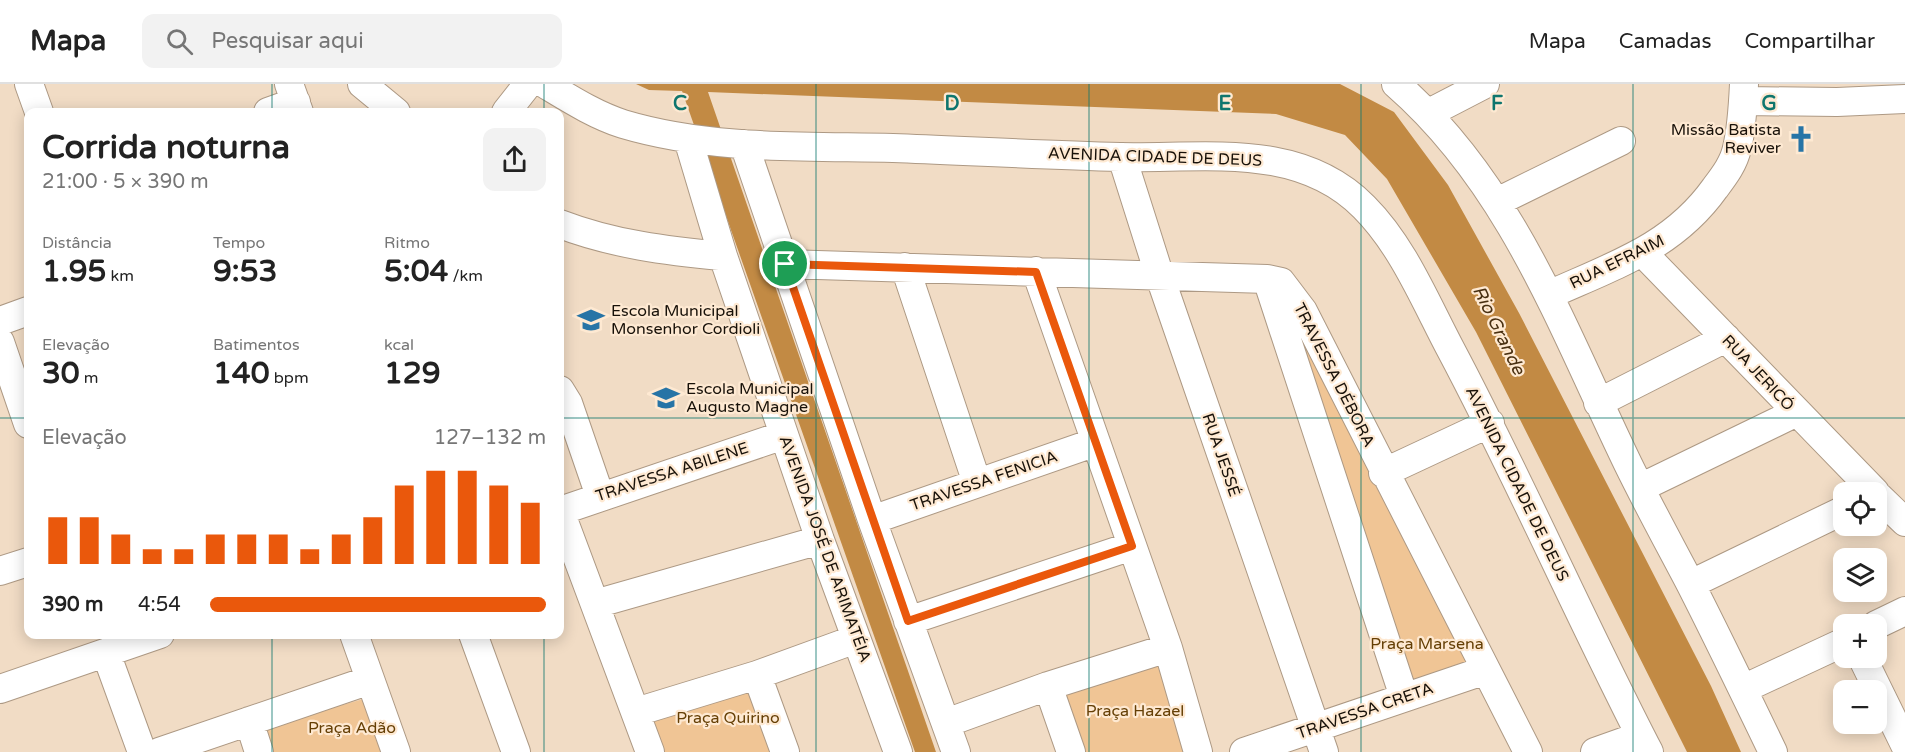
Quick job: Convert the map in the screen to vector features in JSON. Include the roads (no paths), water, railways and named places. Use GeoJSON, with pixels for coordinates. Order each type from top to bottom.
{"type":"FeatureCollection","features":[{"type":"Feature","properties":{"kind":"street"},"geometry":{"type":"LineString","coordinates":[[29,84],[38,108]]}},
{"type":"Feature","properties":{"kind":"street"},"geometry":{"type":"LineString","coordinates":[[362,84],[391,108]]}},
{"type":"Feature","properties":{"kind":"street"},"geometry":{"type":"LineString","coordinates":[[509,108],[528,84]]}},
{"type":"Feature","properties":{"kind":"street","name":"AVENIDA CIDADE DE DEUS"},"geometry":{"type":"LineString","coordinates":[[545,84],[585,109],[622,123],[692,140],[1122,157],[1253,157],[1316,172],[1341,186],[1365,208],[1395,246],[1490,423],[1597,652],[1644,744]]}},
{"type":"Feature","properties":{"kind":"street"},"geometry":{"type":"LineString","coordinates":[[1396,84],[1429,112],[1498,201],[1551,294],[1598,403],[1691,584],[1773,752]]}},
{"type":"Feature","properties":{"kind":"street"},"geometry":{"type":"LineString","coordinates":[[1429,112],[1485,84]]}},
{"type":"Feature","properties":{"kind":"street"},"geometry":{"type":"LineString","coordinates":[[1744,92],[1836,93],[1905,99]]}},
{"type":"Feature","properties":{"kind":"street","name":"RUA EFRAIM"},"geometry":{"type":"LineString","coordinates":[[1551,294],[1643,253],[1676,232],[1706,201],[1721,180],[1737,148],[1744,92]]}},
{"type":"Feature","properties":{"kind":"street"},"geometry":{"type":"LineString","coordinates":[[277,108],[295,100]]}},
{"type":"Feature","properties":{"kind":"street","name":"AVENIDA JOSÉ DE ARIMATÉIA"},"geometry":{"type":"LineString","coordinates":[[692,140],[723,256],[820,540],[898,752]]}},
{"type":"Feature","properties":{"kind":"street"},"geometry":{"type":"LineString","coordinates":[[1498,201],[1621,141]]}},
{"type":"Feature","properties":{"kind":"street"},"geometry":{"type":"LineString","coordinates":[[737,143],[785,264],[872,520],[956,752]]}},
{"type":"Feature","properties":{"kind":"street","name":"RUA JESSÉ"},"geometry":{"type":"LineString","coordinates":[[1122,157],[1160,278],[1320,740]]}},
{"type":"Feature","properties":{"kind":"street"},"geometry":{"type":"LineString","coordinates":[[564,225],[633,245],[666,251],[723,256]]}},
{"type":"Feature","properties":{"kind":"street","name":"RUA JERICÓ"},"geometry":{"type":"LineString","coordinates":[[1643,253],[1864,482]]}},
{"type":"Feature","properties":{"kind":"street"},"geometry":{"type":"LineString","coordinates":[[785,264],[1160,278],[1267,279],[1404,697]]}},
{"type":"Feature","properties":{"kind":"street"},"geometry":{"type":"LineString","coordinates":[[905,267],[977,483]]}},
{"type":"Feature","properties":{"kind":"street"},"geometry":{"type":"LineString","coordinates":[[1036,272],[1168,648],[1198,752]]}},
{"type":"Feature","properties":{"kind":"street","name":"TRAVESSA DÉBORA"},"geometry":{"type":"LineString","coordinates":[[1267,279],[1281,282],[1303,311],[1383,473],[1528,752]]}},
{"type":"Feature","properties":{"kind":"street"},"geometry":{"type":"LineString","coordinates":[[0,321],[24,312]]}},
{"type":"Feature","properties":{"kind":"street"},"geometry":{"type":"LineString","coordinates":[[1598,403],[1726,338]]}},
{"type":"Feature","properties":{"kind":"street"},"geometry":{"type":"LineString","coordinates":[[0,342],[24,412]]}},
{"type":"Feature","properties":{"kind":"street"},"geometry":{"type":"LineString","coordinates":[[564,396],[600,496]]}},
{"type":"Feature","properties":{"kind":"street"},"geometry":{"type":"LineString","coordinates":[[1640,488],[1795,413]]}},
{"type":"Feature","properties":{"kind":"street"},"geometry":{"type":"LineString","coordinates":[[1383,473],[1490,423]]}},
{"type":"Feature","properties":{"kind":"street","name":"TRAVESSA ABILENE"},"geometry":{"type":"LineString","coordinates":[[564,510],[784,435]]}},
{"type":"Feature","properties":{"kind":"street","name":"TRAVESSA FENICIA"},"geometry":{"type":"LineString","coordinates":[[872,520],[1096,442]]}},
{"type":"Feature","properties":{"kind":"street","name":"RUA JERICÓ"},"geometry":{"type":"LineString","coordinates":[[1887,503],[1903,517]]}},
{"type":"Feature","properties":{"kind":"street"},"geometry":{"type":"LineString","coordinates":[[1691,584],[1833,515]]}},
{"type":"Feature","properties":{"kind":"street"},"geometry":{"type":"LineString","coordinates":[[564,522],[650,752]]}},
{"type":"Feature","properties":{"kind":"street"},"geometry":{"type":"LineString","coordinates":[[595,604],[820,540]]}},
{"type":"Feature","properties":{"kind":"street"},"geometry":{"type":"LineString","coordinates":[[908,621],[1132,546]]}},
{"type":"Feature","properties":{"kind":"street"},"geometry":{"type":"LineString","coordinates":[[0,571],[24,563]]}},
{"type":"Feature","properties":{"kind":"street"},"geometry":{"type":"LineString","coordinates":[[1887,620],[1905,611]]}},
{"type":"Feature","properties":{"kind":"street"},"geometry":{"type":"LineString","coordinates":[[0,689],[146,639]]}},
{"type":"Feature","properties":{"kind":"street"},"geometry":{"type":"LineString","coordinates":[[356,639],[396,752]]}},
{"type":"Feature","properties":{"kind":"street"},"geometry":{"type":"LineString","coordinates":[[475,639],[516,752]]}},
{"type":"Feature","properties":{"kind":"street"},"geometry":{"type":"LineString","coordinates":[[636,712],[757,675],[856,639]]}},
{"type":"Feature","properties":{"kind":"street"},"geometry":{"type":"LineString","coordinates":[[1743,689],[1833,647]]}},
{"type":"Feature","properties":{"kind":"street"},"geometry":{"type":"LineString","coordinates":[[946,723],[1048,686],[1168,648]]}},
{"type":"Feature","properties":{"kind":"street"},"geometry":{"type":"LineString","coordinates":[[106,653],[142,752]]}},
{"type":"Feature","properties":{"kind":"street"},"geometry":{"type":"LineString","coordinates":[[1867,668],[1905,745]]}},
{"type":"Feature","properties":{"kind":"street","name":"TRAVESSA CRETA"},"geometry":{"type":"LineString","coordinates":[[1244,752],[1320,740],[1404,697],[1486,670]]}},
{"type":"Feature","properties":{"kind":"street"},"geometry":{"type":"LineString","coordinates":[[757,675],[785,752]]}},
{"type":"Feature","properties":{"kind":"street"},"geometry":{"type":"LineString","coordinates":[[159,752],[370,680]]}},
{"type":"Feature","properties":{"kind":"street"},"geometry":{"type":"LineString","coordinates":[[1048,686],[1071,752]]}},
{"type":"Feature","properties":{"kind":"street"},"geometry":{"type":"LineString","coordinates":[[249,721],[259,752]]}},
{"type":"Feature","properties":{"kind":"street"},"geometry":{"type":"LineString","coordinates":[[1594,752],[1644,744]]}},
{"type":"Feature","properties":{"kind":"water","name":"Rio Grande"},"geometry":{"type":"Polygon","coordinates":[[[636,84],[1340,84],[1394,112],[1448,185],[1519,313],[1711,686],[1741,752],[1687,752],[1476,332],[1387,179],[1345,135],[1276,114],[708,92],[936,752],[915,752],[682,91],[649,90],[636,84]]]}},
{"type":"Feature","properties":{"kind":"place","name":"Missão Batista Reviver"},"geometry":{"type":"Point","coordinates":[1801,139]}},
{"type":"Feature","properties":{"kind":"place","name":"Escola Municipal Monsenhor Cordioli"},"geometry":{"type":"Point","coordinates":[591,320]}},
{"type":"Feature","properties":{"kind":"place","name":"Escola Municipal Augusto Magne"},"geometry":{"type":"Point","coordinates":[666,398]}},
{"type":"Feature","properties":{"kind":"park label","name":"Praça Marsena"},"geometry":{"type":"Point","coordinates":[1427,644]}},
{"type":"Feature","properties":{"kind":"park label","name":"Praça Hazael"},"geometry":{"type":"Point","coordinates":[1135,711]}},
{"type":"Feature","properties":{"kind":"park label","name":"Praça Quirino"},"geometry":{"type":"Point","coordinates":[728,718]}},
{"type":"Feature","properties":{"kind":"park label","name":"Praça Adão"},"geometry":{"type":"Point","coordinates":[352,728]}}]}
